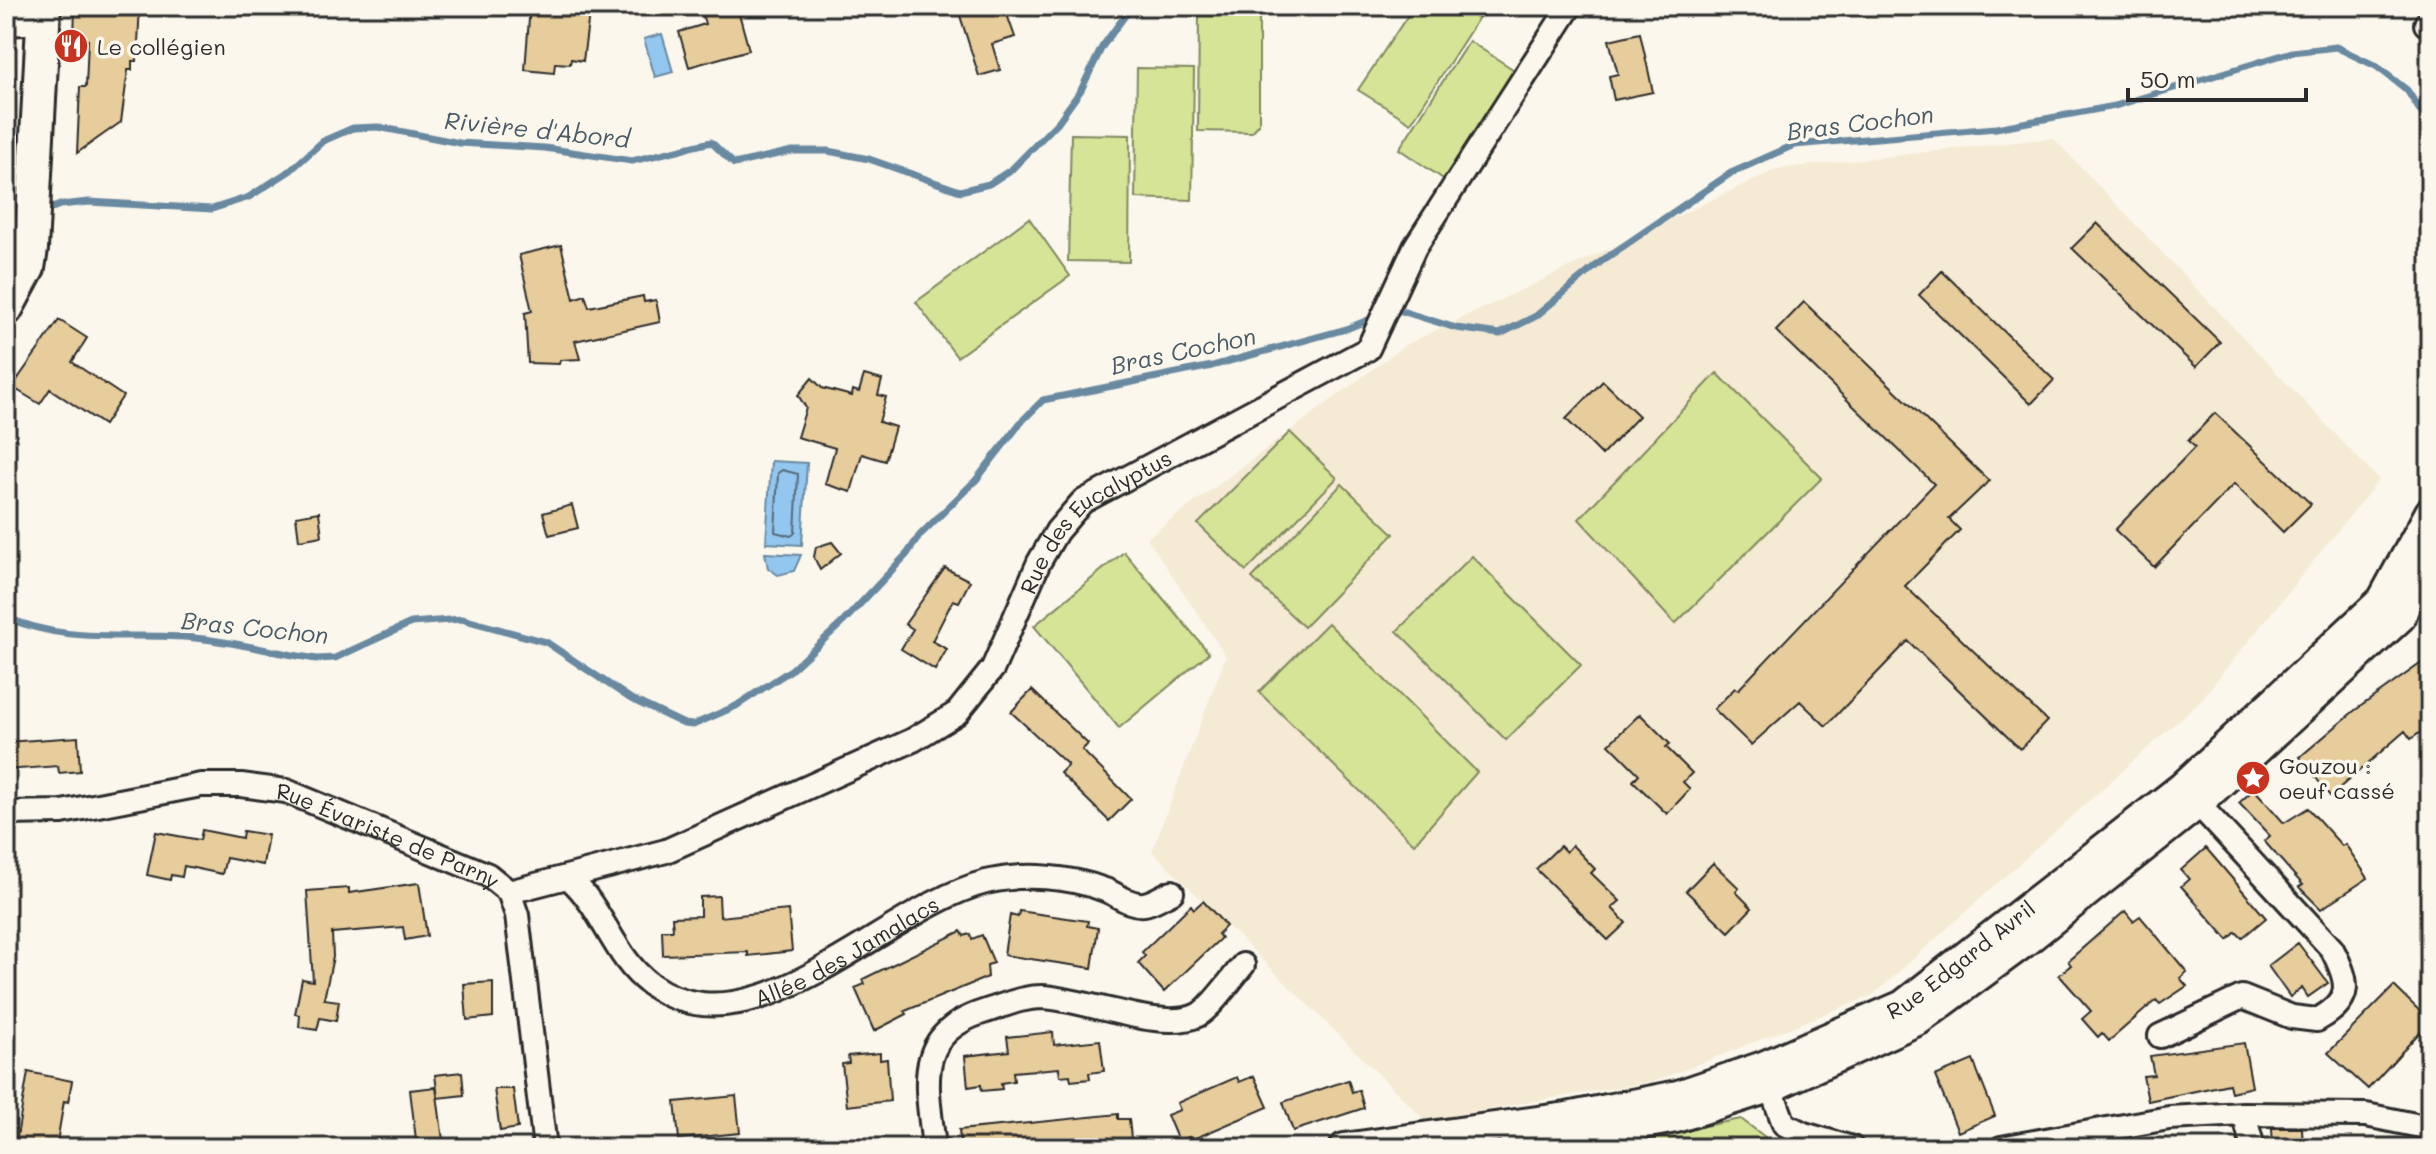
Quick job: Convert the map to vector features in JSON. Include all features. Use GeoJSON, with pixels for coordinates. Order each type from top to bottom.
{"type":"FeatureCollection","features":[{"type":"Feature","properties":{"kind":"main road"},"geometry":{"type":"LineString","coordinates":[[6,309],[28,268],[31,249],[44,14]]}},
{"type":"Feature","properties":{"kind":"street","name":"Rue des Eucalyptus"},"geometry":{"type":"LineString","coordinates":[[509,892],[570,879],[666,851],[913,740],[957,713],[993,668],[1039,562],[1057,531],[1082,502],[1368,349],[1415,247],[1570,6]]}},
{"type":"Feature","properties":{"kind":"street"},"geometry":{"type":"LineString","coordinates":[[6,24],[44,14]]}},
{"type":"Feature","properties":{"kind":"street","name":"Rue Edgard Avril"},"geometry":{"type":"LineString","coordinates":[[2190,796],[2382,600],[2430,512]]}},
{"type":"Feature","properties":{"kind":"street","name":"Rue Edgard Avril"},"geometry":{"type":"LineString","coordinates":[[1512,1148],[1676,1118],[1767,1077],[1903,1005],[2190,796],[2401,617],[2415,574],[2430,547]]}},
{"type":"Feature","properties":{"kind":"street","name":"Rue Évariste de Parny"},"geometry":{"type":"LineString","coordinates":[[6,813],[62,812],[201,785],[241,785],[286,791],[488,875],[509,892],[517,915],[545,1148]]}},
{"type":"Feature","properties":{"kind":"street"},"geometry":{"type":"LineString","coordinates":[[2160,1036],[2242,997],[2292,1017],[2317,1020],[2340,1004],[2345,990],[2346,976],[2332,949],[2190,796]]}},
{"type":"Feature","properties":{"kind":"street","name":"Allée des Jamalacs"},"geometry":{"type":"LineString","coordinates":[[570,879],[588,895],[628,961],[648,983],[680,999],[715,1007],[785,989],[944,897],[985,882],[1031,875],[1104,889],[1127,901],[1144,904],[1172,892]]}},
{"type":"Feature","properties":{"kind":"street"},"geometry":{"type":"LineString","coordinates":[[934,1148],[928,1059],[943,1034],[967,1017],[1014,1001],[1042,997],[1169,1020],[1199,1015],[1243,965]]}},
{"type":"Feature","properties":{"kind":"street"},"geometry":{"type":"LineString","coordinates":[[1767,1077],[1784,1124],[1784,1148]]}},
{"type":"Feature","properties":{"kind":"street","name":"Rue Edgard Avril"},"geometry":{"type":"LineString","coordinates":[[1344,1148],[1595,1111],[1767,1077]]}},
{"type":"Feature","properties":{"kind":"street"},"geometry":{"type":"LineString","coordinates":[[2244,1114],[2253,1148]]}},
{"type":"Feature","properties":{"kind":"street"},"geometry":{"type":"LineString","coordinates":[[2001,1148],[2169,1118],[2244,1114],[2366,1115],[2430,1128]]}},
{"type":"Feature","properties":{"kind":"street"},"geometry":{"type":"LineString","coordinates":[[1784,1124],[1804,1134],[1852,1148]]}},
{"type":"Feature","properties":{"kind":"shaded area"},"geometry":{"type":"Polygon","coordinates":[[[2053,138],[2379,480],[2200,701],[1873,995],[1655,1081],[1425,1120],[1152,851],[1226,656],[1147,538],[1405,345],[1777,169],[2053,138]]]}},
{"type":"Feature","properties":{"kind":"green space"},"geometry":{"type":"Polygon","coordinates":[[[1414,6],[1470,6],[1481,14],[1411,123],[1358,90],[1414,6]]]}},
{"type":"Feature","properties":{"kind":"green space"},"geometry":{"type":"Polygon","coordinates":[[[1199,11],[1259,13],[1259,124],[1252,132],[1198,131],[1199,11]]]}},
{"type":"Feature","properties":{"kind":"green space"},"geometry":{"type":"Polygon","coordinates":[[[1469,41],[1519,73],[1448,182],[1399,149],[1469,41]]]}},
{"type":"Feature","properties":{"kind":"green space"},"geometry":{"type":"Polygon","coordinates":[[[1137,68],[1194,69],[1192,200],[1135,198],[1137,68]]]}},
{"type":"Feature","properties":{"kind":"green space"},"geometry":{"type":"Polygon","coordinates":[[[1071,134],[1130,135],[1129,262],[1068,261],[1071,134]]]}},
{"type":"Feature","properties":{"kind":"green space"},"geometry":{"type":"Polygon","coordinates":[[[1029,218],[1070,276],[957,357],[916,302],[1029,218]]]}},
{"type":"Feature","properties":{"kind":"green space"},"geometry":{"type":"Polygon","coordinates":[[[1717,373],[1822,478],[1675,624],[1579,519],[1717,373]]]}},
{"type":"Feature","properties":{"kind":"green space"},"geometry":{"type":"Polygon","coordinates":[[[1290,432],[1337,478],[1246,571],[1198,524],[1290,432]]]}},
{"type":"Feature","properties":{"kind":"green space"},"geometry":{"type":"Polygon","coordinates":[[[1342,484],[1394,534],[1304,627],[1252,578],[1342,484]]]}},
{"type":"Feature","properties":{"kind":"green space"},"geometry":{"type":"Polygon","coordinates":[[[1124,552],[1209,653],[1119,728],[1034,626],[1124,552]]]}},
{"type":"Feature","properties":{"kind":"green space"},"geometry":{"type":"Polygon","coordinates":[[[1472,556],[1581,665],[1506,740],[1397,631],[1472,556]]]}},
{"type":"Feature","properties":{"kind":"green space"},"geometry":{"type":"Polygon","coordinates":[[[1328,623],[1477,772],[1414,844],[1259,692],[1328,623]]]}},
{"type":"Feature","properties":{"kind":"green space"},"geometry":{"type":"Polygon","coordinates":[[[1741,1119],[1765,1137],[1767,1148],[1589,1148],[1741,1119]]]}},
{"type":"Feature","properties":{"kind":"water"},"geometry":{"type":"Polygon","coordinates":[[[662,34],[673,72],[655,77],[644,39],[662,34]]]}},
{"type":"Feature","properties":{"kind":"water"},"geometry":{"type":"Polygon","coordinates":[[[771,461],[807,463],[802,545],[766,543],[771,461]]]}},
{"type":"Feature","properties":{"kind":"water"},"geometry":{"type":"Polygon","coordinates":[[[765,553],[801,555],[794,571],[778,575],[768,568],[765,553]]]}},
{"type":"Feature","properties":{"kind":"building"},"geometry":{"type":"Polygon","coordinates":[[[75,6],[140,6],[137,61],[132,61],[132,70],[128,70],[121,122],[77,153],[80,87],[86,87],[88,40],[74,40],[75,6]]]}},
{"type":"Feature","properties":{"kind":"building"},"geometry":{"type":"Polygon","coordinates":[[[530,6],[590,6],[583,61],[571,59],[570,64],[555,63],[554,73],[525,70],[530,6]]]}},
{"type":"Feature","properties":{"kind":"building"},"geometry":{"type":"Polygon","coordinates":[[[737,6],[749,50],[689,67],[679,32],[705,24],[701,10],[737,6]]]}},
{"type":"Feature","properties":{"kind":"building"},"geometry":{"type":"Polygon","coordinates":[[[957,6],[1004,6],[1015,37],[992,44],[1000,70],[979,76],[957,6]]]}},
{"type":"Feature","properties":{"kind":"building"},"geometry":{"type":"Polygon","coordinates":[[[1640,33],[1653,92],[1614,100],[1609,76],[1618,74],[1609,40],[1640,33]]]}},
{"type":"Feature","properties":{"kind":"building"},"geometry":{"type":"Polygon","coordinates":[[[2097,223],[2220,342],[2196,367],[2072,248],[2097,223]]]}},
{"type":"Feature","properties":{"kind":"building"},"geometry":{"type":"Polygon","coordinates":[[[561,245],[574,299],[585,295],[589,307],[643,296],[644,302],[656,300],[660,322],[575,341],[580,359],[560,360],[559,364],[528,363],[525,313],[532,311],[519,255],[561,245]]]}},
{"type":"Feature","properties":{"kind":"building"},"geometry":{"type":"Polygon","coordinates":[[[1942,271],[2054,380],[2031,404],[1919,295],[1942,271]]]}},
{"type":"Feature","properties":{"kind":"building"},"geometry":{"type":"Polygon","coordinates":[[[1804,302],[1989,481],[1949,519],[1960,530],[1905,586],[2047,721],[2020,749],[1908,641],[1826,726],[1800,701],[1751,745],[1714,709],[1735,688],[1738,690],[1934,484],[1776,331],[1804,302]]]}},
{"type":"Feature","properties":{"kind":"building"},"geometry":{"type":"Polygon","coordinates":[[[59,320],[87,338],[72,362],[123,396],[104,425],[50,389],[40,404],[12,387],[59,320]]]}},
{"type":"Feature","properties":{"kind":"building"},"geometry":{"type":"Polygon","coordinates":[[[864,375],[882,380],[878,395],[886,397],[879,422],[895,427],[885,461],[862,454],[851,492],[825,484],[835,448],[797,437],[806,408],[798,395],[812,378],[822,388],[852,396],[853,390],[859,392],[864,375]]]}},
{"type":"Feature","properties":{"kind":"building"},"geometry":{"type":"Polygon","coordinates":[[[1603,381],[1639,416],[1602,455],[1566,419],[1603,381]]]}},
{"type":"Feature","properties":{"kind":"building"},"geometry":{"type":"Polygon","coordinates":[[[2215,413],[2311,504],[2283,532],[2234,484],[2154,567],[2115,530],[2195,447],[2188,441],[2215,413]]]}},
{"type":"Feature","properties":{"kind":"building"},"geometry":{"type":"Polygon","coordinates":[[[572,505],[578,528],[549,535],[543,513],[572,505]]]}},
{"type":"Feature","properties":{"kind":"building"},"geometry":{"type":"Polygon","coordinates":[[[319,512],[322,536],[299,540],[296,516],[319,512]]]}},
{"type":"Feature","properties":{"kind":"building"},"geometry":{"type":"Polygon","coordinates":[[[832,542],[841,553],[820,570],[814,557],[816,547],[832,542]]]}},
{"type":"Feature","properties":{"kind":"building"},"geometry":{"type":"Polygon","coordinates":[[[945,568],[970,581],[959,602],[953,600],[932,641],[947,649],[935,670],[901,649],[913,629],[905,624],[945,568]]]}},
{"type":"Feature","properties":{"kind":"building"},"geometry":{"type":"Polygon","coordinates":[[[2430,657],[2430,693],[2421,699],[2430,712],[2430,725],[2411,739],[2405,731],[2330,796],[2300,757],[2354,711],[2430,657]]]}},
{"type":"Feature","properties":{"kind":"building"},"geometry":{"type":"Polygon","coordinates":[[[1032,690],[1088,744],[1082,750],[1131,799],[1109,821],[1060,773],[1068,765],[1011,712],[1032,690]]]}},
{"type":"Feature","properties":{"kind":"building"},"geometry":{"type":"Polygon","coordinates":[[[1640,714],[1670,744],[1666,747],[1692,773],[1683,782],[1690,789],[1667,814],[1633,781],[1639,774],[1609,744],[1640,714]]]}},
{"type":"Feature","properties":{"kind":"building"},"geometry":{"type":"Polygon","coordinates":[[[78,737],[80,771],[59,773],[58,766],[6,770],[6,742],[78,737]]]}},
{"type":"Feature","properties":{"kind":"building"},"geometry":{"type":"Polygon","coordinates":[[[2254,789],[2284,823],[2308,808],[2342,846],[2345,844],[2368,878],[2321,909],[2299,887],[2303,885],[2264,841],[2270,836],[2239,803],[2254,789]]]}},
{"type":"Feature","properties":{"kind":"building"},"geometry":{"type":"Polygon","coordinates":[[[202,830],[242,838],[243,831],[268,835],[263,865],[226,858],[222,874],[184,866],[182,877],[171,875],[170,880],[147,875],[156,832],[200,840],[202,830]]]}},
{"type":"Feature","properties":{"kind":"building"},"geometry":{"type":"Polygon","coordinates":[[[1572,845],[1595,869],[1591,873],[1620,901],[1612,908],[1626,923],[1608,940],[1536,869],[1560,846],[1566,852],[1572,845]]]}},
{"type":"Feature","properties":{"kind":"building"},"geometry":{"type":"Polygon","coordinates":[[[2206,848],[2266,918],[2242,938],[2236,932],[2228,940],[2181,886],[2189,879],[2181,870],[2206,848]]]}},
{"type":"Feature","properties":{"kind":"building"},"geometry":{"type":"Polygon","coordinates":[[[1713,863],[1739,888],[1736,892],[1752,908],[1729,932],[1686,891],[1713,863]]]}},
{"type":"Feature","properties":{"kind":"building"},"geometry":{"type":"Polygon","coordinates":[[[419,883],[427,936],[405,940],[403,927],[332,933],[333,957],[324,999],[339,1001],[336,1021],[320,1018],[317,1030],[299,1027],[300,1015],[295,1014],[302,979],[313,981],[307,891],[349,888],[349,893],[419,883]]]}},
{"type":"Feature","properties":{"kind":"building"},"geometry":{"type":"Polygon","coordinates":[[[719,896],[720,917],[788,910],[792,951],[748,956],[748,952],[663,955],[662,930],[673,930],[672,917],[700,916],[700,897],[719,896]]]}},
{"type":"Feature","properties":{"kind":"building"},"geometry":{"type":"Polygon","coordinates":[[[1203,901],[1226,926],[1218,934],[1221,938],[1164,992],[1138,963],[1145,956],[1142,952],[1191,905],[1194,909],[1203,901]]]}},
{"type":"Feature","properties":{"kind":"building"},"geometry":{"type":"Polygon","coordinates":[[[1019,911],[1088,921],[1087,926],[1098,928],[1092,968],[1004,955],[1010,915],[1018,917],[1019,911]]]}},
{"type":"Feature","properties":{"kind":"building"},"geometry":{"type":"Polygon","coordinates":[[[2125,911],[2133,921],[2140,916],[2187,972],[2180,978],[2187,986],[2160,1004],[2156,1000],[2109,1041],[2102,1033],[2098,1037],[2082,1019],[2091,1011],[2059,975],[2071,965],[2068,961],[2125,911]]]}},
{"type":"Feature","properties":{"kind":"building"},"geometry":{"type":"Polygon","coordinates":[[[961,931],[964,936],[970,934],[972,939],[982,935],[994,963],[987,965],[988,977],[905,1011],[907,1014],[874,1031],[855,988],[865,984],[863,979],[961,931]]]}},
{"type":"Feature","properties":{"kind":"building"},"geometry":{"type":"Polygon","coordinates":[[[2298,943],[2328,983],[2308,997],[2302,988],[2290,997],[2268,966],[2298,943]]]}},
{"type":"Feature","properties":{"kind":"building"},"geometry":{"type":"Polygon","coordinates":[[[493,982],[493,1017],[467,1020],[464,984],[493,982]]]}},
{"type":"Feature","properties":{"kind":"building"},"geometry":{"type":"Polygon","coordinates":[[[2394,986],[2430,1021],[2368,1089],[2328,1053],[2394,986]]]}},
{"type":"Feature","properties":{"kind":"building"},"geometry":{"type":"Polygon","coordinates":[[[1053,1032],[1054,1045],[1100,1040],[1104,1071],[1089,1073],[1090,1079],[1071,1081],[1070,1075],[1060,1076],[1059,1068],[1013,1072],[1014,1081],[1001,1083],[1002,1089],[982,1091],[981,1085],[968,1087],[965,1056],[1009,1051],[1007,1037],[1053,1032]]]}},
{"type":"Feature","properties":{"kind":"building"},"geometry":{"type":"Polygon","coordinates":[[[2244,1043],[2252,1087],[2231,1092],[2229,1084],[2148,1101],[2143,1076],[2154,1075],[2150,1056],[2244,1043]]]}},
{"type":"Feature","properties":{"kind":"building"},"geometry":{"type":"Polygon","coordinates":[[[880,1053],[880,1060],[887,1059],[890,1101],[847,1106],[842,1064],[849,1063],[848,1056],[880,1053]]]}},
{"type":"Feature","properties":{"kind":"building"},"geometry":{"type":"Polygon","coordinates":[[[1973,1060],[1995,1116],[1958,1132],[1935,1076],[1973,1060]]]}},
{"type":"Feature","properties":{"kind":"building"},"geometry":{"type":"Polygon","coordinates":[[[28,1072],[72,1081],[68,1102],[64,1101],[56,1148],[15,1148],[28,1072]]]}},
{"type":"Feature","properties":{"kind":"building"},"geometry":{"type":"Polygon","coordinates":[[[462,1072],[464,1095],[438,1098],[435,1075],[462,1072]]]}},
{"type":"Feature","properties":{"kind":"building"},"geometry":{"type":"Polygon","coordinates":[[[1254,1076],[1268,1107],[1191,1140],[1189,1137],[1178,1141],[1167,1115],[1180,1110],[1177,1103],[1237,1077],[1239,1082],[1254,1076]]]}},
{"type":"Feature","properties":{"kind":"building"},"geometry":{"type":"Polygon","coordinates":[[[1348,1080],[1352,1092],[1359,1090],[1364,1108],[1293,1131],[1283,1102],[1348,1080]]]}},
{"type":"Feature","properties":{"kind":"building"},"geometry":{"type":"Polygon","coordinates":[[[436,1087],[444,1148],[417,1148],[410,1090],[436,1087]]]}},
{"type":"Feature","properties":{"kind":"building"},"geometry":{"type":"Polygon","coordinates":[[[494,1089],[513,1089],[518,1128],[500,1131],[494,1089]]]}},
{"type":"Feature","properties":{"kind":"building"},"geometry":{"type":"Polygon","coordinates":[[[736,1096],[740,1133],[679,1139],[675,1102],[736,1096]]]}},
{"type":"Feature","properties":{"kind":"building"},"geometry":{"type":"Polygon","coordinates":[[[1118,1114],[1118,1119],[1129,1119],[1132,1148],[961,1148],[959,1130],[1118,1114]]]}},
{"type":"Feature","properties":{"kind":"building"},"geometry":{"type":"Polygon","coordinates":[[[2272,1128],[2302,1128],[2303,1148],[2273,1148],[2272,1128]]]}},
{"type":"Feature","properties":{"kind":"waterway","name":"Rivière d'Abord"},"geometry":{"type":"LineString","coordinates":[[42,212],[60,205],[89,202],[212,209],[249,197],[291,170],[323,141],[353,128],[378,127],[460,143],[545,148],[632,161],[711,142],[734,164],[792,151],[828,151],[869,159],[960,191],[989,184],[1012,169],[1058,122],[1081,90],[1102,47],[1132,6]]}},
{"type":"Feature","properties":{"kind":"waterway","name":"Bras Cochon"},"geometry":{"type":"LineString","coordinates":[[1389,311],[1395,309],[1456,328],[1500,334],[1536,316],[1603,260],[1731,173],[1794,145],[1996,128],[2115,106],[2292,52],[2336,47],[2376,66],[2407,90],[2430,126]]}},
{"type":"Feature","properties":{"kind":"waterway","name":"Rivière d'Abord"},"geometry":{"type":"LineString","coordinates":[[6,231],[23,221]]}},
{"type":"Feature","properties":{"kind":"waterway","name":"Bras Cochon"},"geometry":{"type":"LineString","coordinates":[[6,617],[52,631],[99,636],[195,638],[317,659],[335,658],[411,623],[462,619],[546,642],[631,699],[684,724],[693,725],[736,706],[791,670],[843,622],[907,554],[920,535],[976,480],[1022,421],[1043,400],[1212,366],[1346,329],[1378,316]]}},
{"type":"Feature","properties":{"kind":"place","name":"Le collégien"},"geometry":{"type":"Point","coordinates":[71,46]}},
{"type":"Feature","properties":{"kind":"place","name":"Gouzou : oeuf cassé"},"geometry":{"type":"Point","coordinates":[2253,778]}}]}
